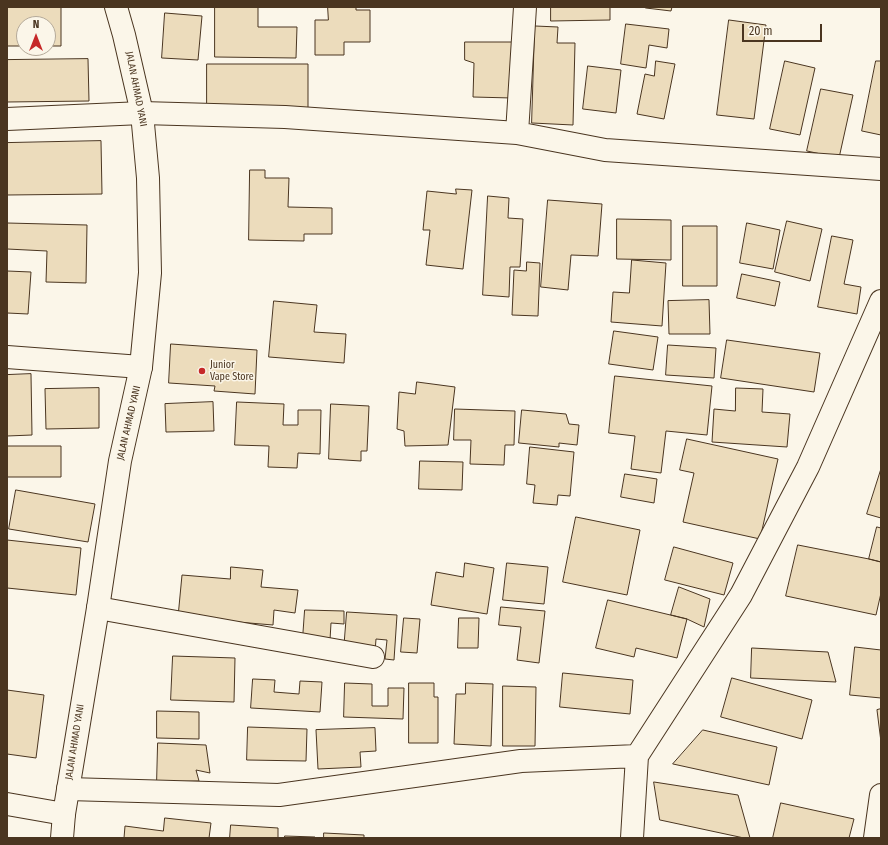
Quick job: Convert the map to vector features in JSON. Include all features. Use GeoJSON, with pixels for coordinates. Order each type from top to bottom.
{"type":"FeatureCollection","features":[{"type":"Feature","properties":{"kind":"street","name":"JALAN AHMAD YANI"},"geometry":{"type":"LineString","coordinates":[[62,838],[64,814],[98,608],[120,461],[141,367],[150,273],[148,178],[142,113],[116,7]]}},
{"type":"Feature","properties":{"kind":"street"},"geometry":{"type":"LineString","coordinates":[[518,134],[525,7]]}},
{"type":"Feature","properties":{"kind":"street"},"geometry":{"type":"LineString","coordinates":[[7,119],[142,113],[285,118],[518,134],[605,150],[881,169]]}},
{"type":"Feature","properties":{"kind":"street"},"geometry":{"type":"LineString","coordinates":[[632,838],[638,756],[741,595],[808,467],[881,301]]}},
{"type":"Feature","properties":{"kind":"street"},"geometry":{"type":"LineString","coordinates":[[7,357],[141,367]]}},
{"type":"Feature","properties":{"kind":"street"},"geometry":{"type":"LineString","coordinates":[[98,608],[373,657]]}},
{"type":"Feature","properties":{"kind":"street"},"geometry":{"type":"LineString","coordinates":[[68,789],[279,795],[522,761],[638,756]]}},
{"type":"Feature","properties":{"kind":"street"},"geometry":{"type":"LineString","coordinates":[[875,838],[881,795]]}},
{"type":"Feature","properties":{"kind":"street"},"geometry":{"type":"LineString","coordinates":[[7,804],[64,814]]}},
{"type":"Feature","properties":{"kind":"building"},"geometry":{"type":"Polygon","coordinates":[[[7,7],[61,7],[61,46],[56,46],[56,16],[16,16],[16,46],[7,46],[7,7]]]}},
{"type":"Feature","properties":{"kind":"building"},"geometry":{"type":"Polygon","coordinates":[[[215,7],[258,7],[258,27],[297,27],[296,58],[215,57],[215,7]]]}},
{"type":"Feature","properties":{"kind":"building"},"geometry":{"type":"Polygon","coordinates":[[[328,7],[356,7],[356,10],[370,10],[370,42],[344,42],[344,55],[315,55],[315,20],[328,20],[328,7]]]}},
{"type":"Feature","properties":{"kind":"building"},"geometry":{"type":"Polygon","coordinates":[[[551,7],[610,7],[610,20],[551,21],[551,7]]]}},
{"type":"Feature","properties":{"kind":"building"},"geometry":{"type":"Polygon","coordinates":[[[672,7],[671,11],[646,8],[672,7]]]}},
{"type":"Feature","properties":{"kind":"building"},"geometry":{"type":"Polygon","coordinates":[[[165,13],[202,16],[198,60],[162,58],[165,13]]]}},
{"type":"Feature","properties":{"kind":"building"},"geometry":{"type":"Polygon","coordinates":[[[729,20],[766,25],[754,119],[717,115],[729,20]]]}},
{"type":"Feature","properties":{"kind":"building"},"geometry":{"type":"Polygon","coordinates":[[[626,24],[669,29],[667,48],[649,45],[646,68],[621,64],[626,24]]]}},
{"type":"Feature","properties":{"kind":"building"},"geometry":{"type":"Polygon","coordinates":[[[535,26],[558,27],[557,43],[575,43],[573,125],[532,123],[535,26]]]}},
{"type":"Feature","properties":{"kind":"building"},"geometry":{"type":"Polygon","coordinates":[[[465,42],[513,42],[512,98],[473,97],[474,63],[465,60],[465,42]]]}},
{"type":"Feature","properties":{"kind":"building"},"geometry":{"type":"Polygon","coordinates":[[[88,59],[89,101],[7,102],[7,60],[88,59]]]}},
{"type":"Feature","properties":{"kind":"building"},"geometry":{"type":"Polygon","coordinates":[[[656,61],[675,64],[664,119],[637,114],[645,74],[654,76],[656,61]]]}},
{"type":"Feature","properties":{"kind":"building"},"geometry":{"type":"Polygon","coordinates":[[[785,61],[815,68],[800,135],[770,129],[785,61]]]}},
{"type":"Feature","properties":{"kind":"building"},"geometry":{"type":"Polygon","coordinates":[[[876,61],[881,61],[881,135],[862,131],[876,61]]]}},
{"type":"Feature","properties":{"kind":"building"},"geometry":{"type":"Polygon","coordinates":[[[207,64],[308,64],[308,108],[207,108],[207,64]]]}},
{"type":"Feature","properties":{"kind":"building"},"geometry":{"type":"Polygon","coordinates":[[[588,66],[621,70],[616,113],[583,109],[588,66]]]}},
{"type":"Feature","properties":{"kind":"building"},"geometry":{"type":"Polygon","coordinates":[[[821,89],[853,95],[839,158],[807,151],[821,89]]]}},
{"type":"Feature","properties":{"kind":"building"},"geometry":{"type":"Polygon","coordinates":[[[101,141],[102,194],[7,195],[7,143],[101,141]]]}},
{"type":"Feature","properties":{"kind":"building"},"geometry":{"type":"Polygon","coordinates":[[[250,170],[265,170],[265,178],[289,178],[288,207],[332,208],[332,234],[304,234],[304,241],[249,240],[250,170]]]}},
{"type":"Feature","properties":{"kind":"building"},"geometry":{"type":"Polygon","coordinates":[[[456,189],[472,190],[463,269],[426,265],[430,230],[423,230],[427,191],[456,194],[456,189]]]}},
{"type":"Feature","properties":{"kind":"building"},"geometry":{"type":"Polygon","coordinates":[[[488,196],[509,198],[508,218],[523,219],[520,267],[510,267],[509,297],[483,295],[488,196]]]}},
{"type":"Feature","properties":{"kind":"building"},"geometry":{"type":"Polygon","coordinates":[[[548,200],[602,204],[598,256],[571,255],[568,290],[541,287],[548,200]]]}},
{"type":"Feature","properties":{"kind":"building"},"geometry":{"type":"Polygon","coordinates":[[[617,219],[671,220],[671,260],[617,259],[617,219]]]}},
{"type":"Feature","properties":{"kind":"building"},"geometry":{"type":"Polygon","coordinates":[[[787,221],[822,229],[810,281],[775,272],[787,221]]]}},
{"type":"Feature","properties":{"kind":"building"},"geometry":{"type":"Polygon","coordinates":[[[7,223],[87,225],[86,283],[46,282],[47,251],[7,249],[7,223]]]}},
{"type":"Feature","properties":{"kind":"building"},"geometry":{"type":"Polygon","coordinates":[[[747,223],[780,230],[773,269],[740,263],[747,223]]]}},
{"type":"Feature","properties":{"kind":"building"},"geometry":{"type":"Polygon","coordinates":[[[683,226],[717,226],[717,286],[683,286],[683,226]]]}},
{"type":"Feature","properties":{"kind":"building"},"geometry":{"type":"Polygon","coordinates":[[[832,236],[853,240],[844,284],[861,287],[857,314],[818,307],[832,236]]]}},
{"type":"Feature","properties":{"kind":"building"},"geometry":{"type":"Polygon","coordinates":[[[632,260],[666,263],[662,326],[611,322],[613,292],[629,293],[632,260]]]}},
{"type":"Feature","properties":{"kind":"building"},"geometry":{"type":"Polygon","coordinates":[[[527,262],[540,263],[538,316],[512,315],[514,270],[526,271],[527,262]]]}},
{"type":"Feature","properties":{"kind":"building"},"geometry":{"type":"Polygon","coordinates":[[[7,271],[31,272],[28,314],[7,313],[7,271]]]}},
{"type":"Feature","properties":{"kind":"building"},"geometry":{"type":"Polygon","coordinates":[[[742,274],[780,282],[775,306],[737,298],[742,274]]]}},
{"type":"Feature","properties":{"kind":"building"},"geometry":{"type":"Polygon","coordinates":[[[709,300],[710,334],[669,334],[668,301],[709,300]]]}},
{"type":"Feature","properties":{"kind":"building"},"geometry":{"type":"Polygon","coordinates":[[[274,301],[317,305],[314,332],[346,334],[344,363],[269,357],[274,301]]]}},
{"type":"Feature","properties":{"kind":"building"},"geometry":{"type":"Polygon","coordinates":[[[614,331],[658,337],[653,370],[609,364],[614,331]]]}},
{"type":"Feature","properties":{"kind":"building"},"geometry":{"type":"Polygon","coordinates":[[[727,340],[820,353],[814,392],[721,378],[727,340]]]}},
{"type":"Feature","properties":{"kind":"building"},"geometry":{"type":"Polygon","coordinates":[[[171,344],[257,350],[255,394],[214,391],[215,386],[169,383],[171,344]]]}},
{"type":"Feature","properties":{"kind":"building"},"geometry":{"type":"Polygon","coordinates":[[[668,345],[716,348],[714,378],[666,375],[668,345]]]}},
{"type":"Feature","properties":{"kind":"building"},"geometry":{"type":"Polygon","coordinates":[[[31,374],[32,435],[7,436],[7,375],[31,374]]]}},
{"type":"Feature","properties":{"kind":"building"},"geometry":{"type":"Polygon","coordinates":[[[615,376],[712,386],[707,435],[666,431],[661,473],[631,469],[635,436],[609,433],[615,376]]]}},
{"type":"Feature","properties":{"kind":"building"},"geometry":{"type":"Polygon","coordinates":[[[417,382],[455,387],[448,445],[405,446],[404,431],[397,429],[399,392],[415,394],[417,382]]]}},
{"type":"Feature","properties":{"kind":"building"},"geometry":{"type":"Polygon","coordinates":[[[99,388],[99,428],[46,429],[45,389],[99,388]]]}},
{"type":"Feature","properties":{"kind":"building"},"geometry":{"type":"Polygon","coordinates":[[[736,388],[763,389],[762,412],[790,414],[787,447],[712,442],[714,409],[735,411],[736,388]]]}},
{"type":"Feature","properties":{"kind":"building"},"geometry":{"type":"Polygon","coordinates":[[[213,402],[214,431],[166,432],[165,404],[213,402]]]}},
{"type":"Feature","properties":{"kind":"building"},"geometry":{"type":"Polygon","coordinates":[[[237,402],[284,404],[283,425],[298,425],[298,410],[321,410],[320,454],[298,453],[297,468],[268,467],[269,446],[235,445],[237,402]]]}},
{"type":"Feature","properties":{"kind":"building"},"geometry":{"type":"Polygon","coordinates":[[[331,404],[369,406],[367,451],[361,451],[361,461],[329,459],[331,404]]]}},
{"type":"Feature","properties":{"kind":"building"},"geometry":{"type":"Polygon","coordinates":[[[455,409],[515,411],[514,445],[505,445],[504,465],[470,464],[471,440],[454,440],[455,409]]]}},
{"type":"Feature","properties":{"kind":"building"},"geometry":{"type":"Polygon","coordinates":[[[522,410],[566,414],[569,424],[579,425],[577,445],[559,443],[559,447],[519,443],[522,410]]]}},
{"type":"Feature","properties":{"kind":"building"},"geometry":{"type":"Polygon","coordinates":[[[687,439],[778,459],[760,539],[683,522],[694,473],[680,470],[687,439]]]}},
{"type":"Feature","properties":{"kind":"building"},"geometry":{"type":"Polygon","coordinates":[[[7,446],[61,446],[61,477],[7,477],[7,446]]]}},
{"type":"Feature","properties":{"kind":"building"},"geometry":{"type":"Polygon","coordinates":[[[530,447],[574,452],[570,496],[558,495],[557,505],[533,503],[535,485],[527,484],[530,447]]]}},
{"type":"Feature","properties":{"kind":"building"},"geometry":{"type":"Polygon","coordinates":[[[420,461],[463,462],[462,490],[419,489],[420,461]]]}},
{"type":"Feature","properties":{"kind":"building"},"geometry":{"type":"Polygon","coordinates":[[[881,469],[881,518],[867,514],[881,469]]]}},
{"type":"Feature","properties":{"kind":"building"},"geometry":{"type":"Polygon","coordinates":[[[625,474],[657,479],[654,503],[621,497],[625,474]]]}},
{"type":"Feature","properties":{"kind":"building"},"geometry":{"type":"Polygon","coordinates":[[[16,490],[95,504],[88,542],[9,529],[16,490]]]}},
{"type":"Feature","properties":{"kind":"building"},"geometry":{"type":"Polygon","coordinates":[[[576,517],[640,530],[627,595],[563,582],[576,517]]]}},
{"type":"Feature","properties":{"kind":"building"},"geometry":{"type":"Polygon","coordinates":[[[877,527],[881,528],[881,562],[869,559],[877,527]]]}},
{"type":"Feature","properties":{"kind":"building"},"geometry":{"type":"Polygon","coordinates":[[[7,540],[81,548],[76,595],[7,588],[7,540]]]}},
{"type":"Feature","properties":{"kind":"building"},"geometry":{"type":"Polygon","coordinates":[[[798,545],[881,562],[881,593],[876,615],[786,596],[798,545]]]}},
{"type":"Feature","properties":{"kind":"building"},"geometry":{"type":"Polygon","coordinates":[[[674,547],[733,563],[724,595],[665,580],[674,547]]]}},
{"type":"Feature","properties":{"kind":"building"},"geometry":{"type":"Polygon","coordinates":[[[465,563],[494,568],[487,614],[431,605],[436,572],[463,577],[465,563]]]}},
{"type":"Feature","properties":{"kind":"building"},"geometry":{"type":"Polygon","coordinates":[[[507,563],[548,567],[544,604],[503,600],[507,563]]]}},
{"type":"Feature","properties":{"kind":"building"},"geometry":{"type":"Polygon","coordinates":[[[231,567],[263,570],[261,587],[298,590],[295,613],[274,610],[273,625],[178,617],[182,575],[230,579],[231,567]]]}},
{"type":"Feature","properties":{"kind":"building"},"geometry":{"type":"Polygon","coordinates":[[[679,587],[710,599],[704,627],[687,619],[671,615],[679,587]]]}},
{"type":"Feature","properties":{"kind":"building"},"geometry":{"type":"Polygon","coordinates":[[[608,600],[687,619],[677,658],[636,648],[634,657],[596,648],[608,600]]]}},
{"type":"Feature","properties":{"kind":"building"},"geometry":{"type":"Polygon","coordinates":[[[501,607],[545,611],[539,663],[517,660],[521,627],[499,625],[501,607]]]}},
{"type":"Feature","properties":{"kind":"building"},"geometry":{"type":"Polygon","coordinates":[[[305,610],[344,611],[344,624],[331,623],[330,640],[303,638],[305,610]]]}},
{"type":"Feature","properties":{"kind":"building"},"geometry":{"type":"Polygon","coordinates":[[[347,612],[397,615],[394,660],[385,659],[387,640],[376,639],[375,652],[344,650],[347,612]]]}},
{"type":"Feature","properties":{"kind":"building"},"geometry":{"type":"Polygon","coordinates":[[[404,618],[420,619],[417,653],[401,652],[404,618]]]}},
{"type":"Feature","properties":{"kind":"building"},"geometry":{"type":"Polygon","coordinates":[[[459,618],[479,618],[478,648],[458,648],[459,618]]]}},
{"type":"Feature","properties":{"kind":"building"},"geometry":{"type":"Polygon","coordinates":[[[855,647],[881,650],[881,698],[850,695],[855,647]]]}},
{"type":"Feature","properties":{"kind":"building"},"geometry":{"type":"Polygon","coordinates":[[[752,648],[828,652],[836,682],[751,678],[752,648]]]}},
{"type":"Feature","properties":{"kind":"building"},"geometry":{"type":"Polygon","coordinates":[[[173,656],[235,658],[234,702],[171,700],[173,656]]]}},
{"type":"Feature","properties":{"kind":"building"},"geometry":{"type":"Polygon","coordinates":[[[563,673],[633,680],[630,714],[560,707],[563,673]]]}},
{"type":"Feature","properties":{"kind":"building"},"geometry":{"type":"Polygon","coordinates":[[[732,678],[812,700],[802,739],[721,717],[732,678]]]}},
{"type":"Feature","properties":{"kind":"building"},"geometry":{"type":"Polygon","coordinates":[[[253,679],[275,680],[274,692],[299,694],[300,681],[322,682],[320,712],[251,708],[253,679]]]}},
{"type":"Feature","properties":{"kind":"building"},"geometry":{"type":"Polygon","coordinates":[[[345,683],[372,684],[372,706],[388,706],[388,688],[404,688],[403,719],[344,717],[345,683]]]}},
{"type":"Feature","properties":{"kind":"building"},"geometry":{"type":"Polygon","coordinates":[[[409,683],[434,683],[434,697],[438,697],[438,743],[409,743],[409,683]]]}},
{"type":"Feature","properties":{"kind":"building"},"geometry":{"type":"Polygon","coordinates":[[[466,683],[493,684],[491,746],[454,744],[456,694],[465,694],[466,683]]]}},
{"type":"Feature","properties":{"kind":"building"},"geometry":{"type":"Polygon","coordinates":[[[503,686],[536,687],[535,746],[503,746],[503,686]]]}},
{"type":"Feature","properties":{"kind":"building"},"geometry":{"type":"Polygon","coordinates":[[[7,690],[44,695],[36,758],[7,754],[7,690]]]}},
{"type":"Feature","properties":{"kind":"building"},"geometry":{"type":"Polygon","coordinates":[[[881,709],[881,742],[877,710],[881,709]]]}},
{"type":"Feature","properties":{"kind":"building"},"geometry":{"type":"Polygon","coordinates":[[[157,711],[199,712],[199,739],[157,738],[157,711]]]}},
{"type":"Feature","properties":{"kind":"building"},"geometry":{"type":"Polygon","coordinates":[[[248,727],[307,729],[306,761],[247,760],[248,727]]]}},
{"type":"Feature","properties":{"kind":"building"},"geometry":{"type":"Polygon","coordinates":[[[375,728],[376,751],[360,752],[361,767],[318,769],[316,730],[375,728]]]}},
{"type":"Feature","properties":{"kind":"building"},"geometry":{"type":"Polygon","coordinates":[[[703,730],[777,747],[769,785],[673,764],[703,730]]]}},
{"type":"Feature","properties":{"kind":"building"},"geometry":{"type":"Polygon","coordinates":[[[158,743],[206,745],[210,773],[196,770],[199,781],[157,782],[158,743]]]}},
{"type":"Feature","properties":{"kind":"building"},"geometry":{"type":"Polygon","coordinates":[[[654,782],[738,795],[750,838],[660,820],[654,782]]]}},
{"type":"Feature","properties":{"kind":"building"},"geometry":{"type":"Polygon","coordinates":[[[781,803],[854,819],[849,838],[773,838],[781,803]]]}},
{"type":"Feature","properties":{"kind":"building"},"geometry":{"type":"Polygon","coordinates":[[[165,818],[211,823],[209,838],[124,838],[125,826],[163,831],[165,818]]]}},
{"type":"Feature","properties":{"kind":"building"},"geometry":{"type":"Polygon","coordinates":[[[231,825],[278,828],[278,838],[230,838],[231,825]]]}},
{"type":"Feature","properties":{"kind":"building"},"geometry":{"type":"Polygon","coordinates":[[[324,833],[364,835],[364,838],[324,838],[324,833]]]}},
{"type":"Feature","properties":{"kind":"building"},"geometry":{"type":"Polygon","coordinates":[[[285,836],[315,837],[315,838],[285,838],[285,836]]]}},
{"type":"Feature","properties":{"kind":"place","name":"Junior Vape Store"},"geometry":{"type":"Point","coordinates":[202,371]}}]}
